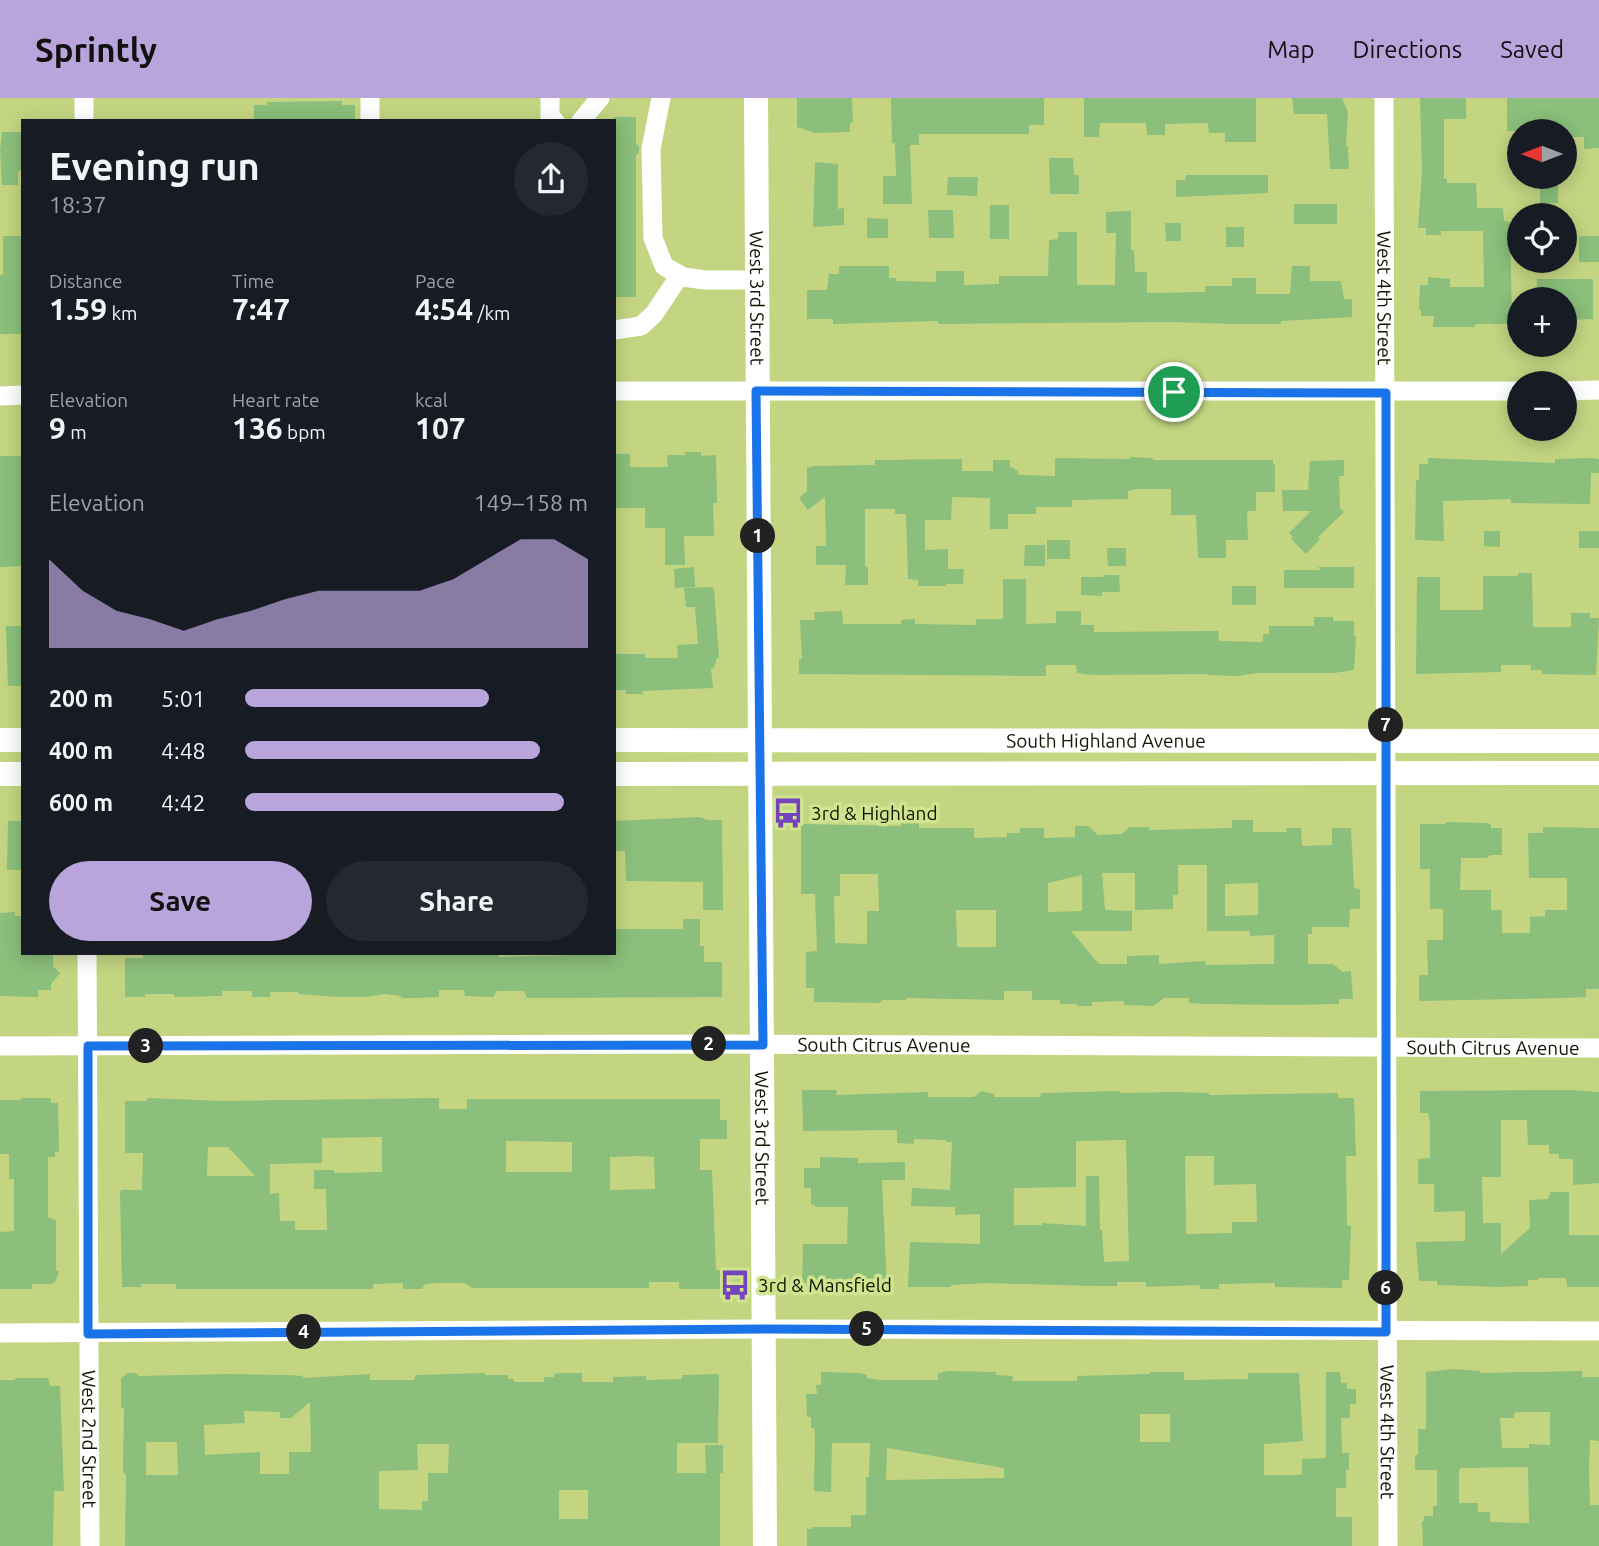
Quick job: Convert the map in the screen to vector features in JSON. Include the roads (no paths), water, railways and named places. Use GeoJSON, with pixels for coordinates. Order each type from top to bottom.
{"type":"FeatureCollection","features":[{"type":"Feature","properties":{"kind":"main road","name":"West 3rd Street"},"geometry":{"type":"LineString","coordinates":[[756,98],[765,1546]]}},
{"type":"Feature","properties":{"kind":"main road"},"geometry":{"type":"LineString","coordinates":[[0,740],[21,740]]}},
{"type":"Feature","properties":{"kind":"main road","name":"South Highland Avenue"},"geometry":{"type":"LineString","coordinates":[[616,740],[1599,741]]}},
{"type":"Feature","properties":{"kind":"main road","name":"South Highland Avenue"},"geometry":{"type":"LineString","coordinates":[[616,774],[1599,773]]}},
{"type":"Feature","properties":{"kind":"main road"},"geometry":{"type":"LineString","coordinates":[[0,774],[21,774]]}},
{"type":"Feature","properties":{"kind":"street"},"geometry":{"type":"LineString","coordinates":[[84,98],[84,119]]}},
{"type":"Feature","properties":{"kind":"street"},"geometry":{"type":"LineString","coordinates":[[370,98],[370,119]]}},
{"type":"Feature","properties":{"kind":"street"},"geometry":{"type":"LineString","coordinates":[[550,98],[550,119]]}},
{"type":"Feature","properties":{"kind":"street"},"geometry":{"type":"LineString","coordinates":[[583,119],[600,98]]}},
{"type":"Feature","properties":{"kind":"street"},"geometry":{"type":"LineString","coordinates":[[662,98],[651,149],[653,238],[664,266],[680,275],[705,280],[757,281]]}},
{"type":"Feature","properties":{"kind":"street","name":"West 4th Street"},"geometry":{"type":"LineString","coordinates":[[1384,98],[1388,1546]]}},
{"type":"Feature","properties":{"kind":"street"},"geometry":{"type":"LineString","coordinates":[[616,330],[641,326],[654,314],[680,275]]}},
{"type":"Feature","properties":{"kind":"street"},"geometry":{"type":"LineString","coordinates":[[1577,391],[1599,390]]}},
{"type":"Feature","properties":{"kind":"street"},"geometry":{"type":"LineString","coordinates":[[616,391],[1507,391]]}},
{"type":"Feature","properties":{"kind":"street"},"geometry":{"type":"LineString","coordinates":[[0,396],[21,395]]}},
{"type":"Feature","properties":{"kind":"street","name":"West 2nd Street"},"geometry":{"type":"LineString","coordinates":[[87,955],[90,1546]]}},
{"type":"Feature","properties":{"kind":"street","name":"South Citrus Avenue"},"geometry":{"type":"LineString","coordinates":[[0,1046],[1599,1048]]}},
{"type":"Feature","properties":{"kind":"street"},"geometry":{"type":"LineString","coordinates":[[0,1333],[764,1329],[1599,1331]]}},
{"type":"Feature","properties":{"kind":"place","name":"3rd & Highland"},"geometry":{"type":"Point","coordinates":[788,813]}},
{"type":"Feature","properties":{"kind":"place","name":"3rd & Mansfield"},"geometry":{"type":"Point","coordinates":[735,1285]}}]}
